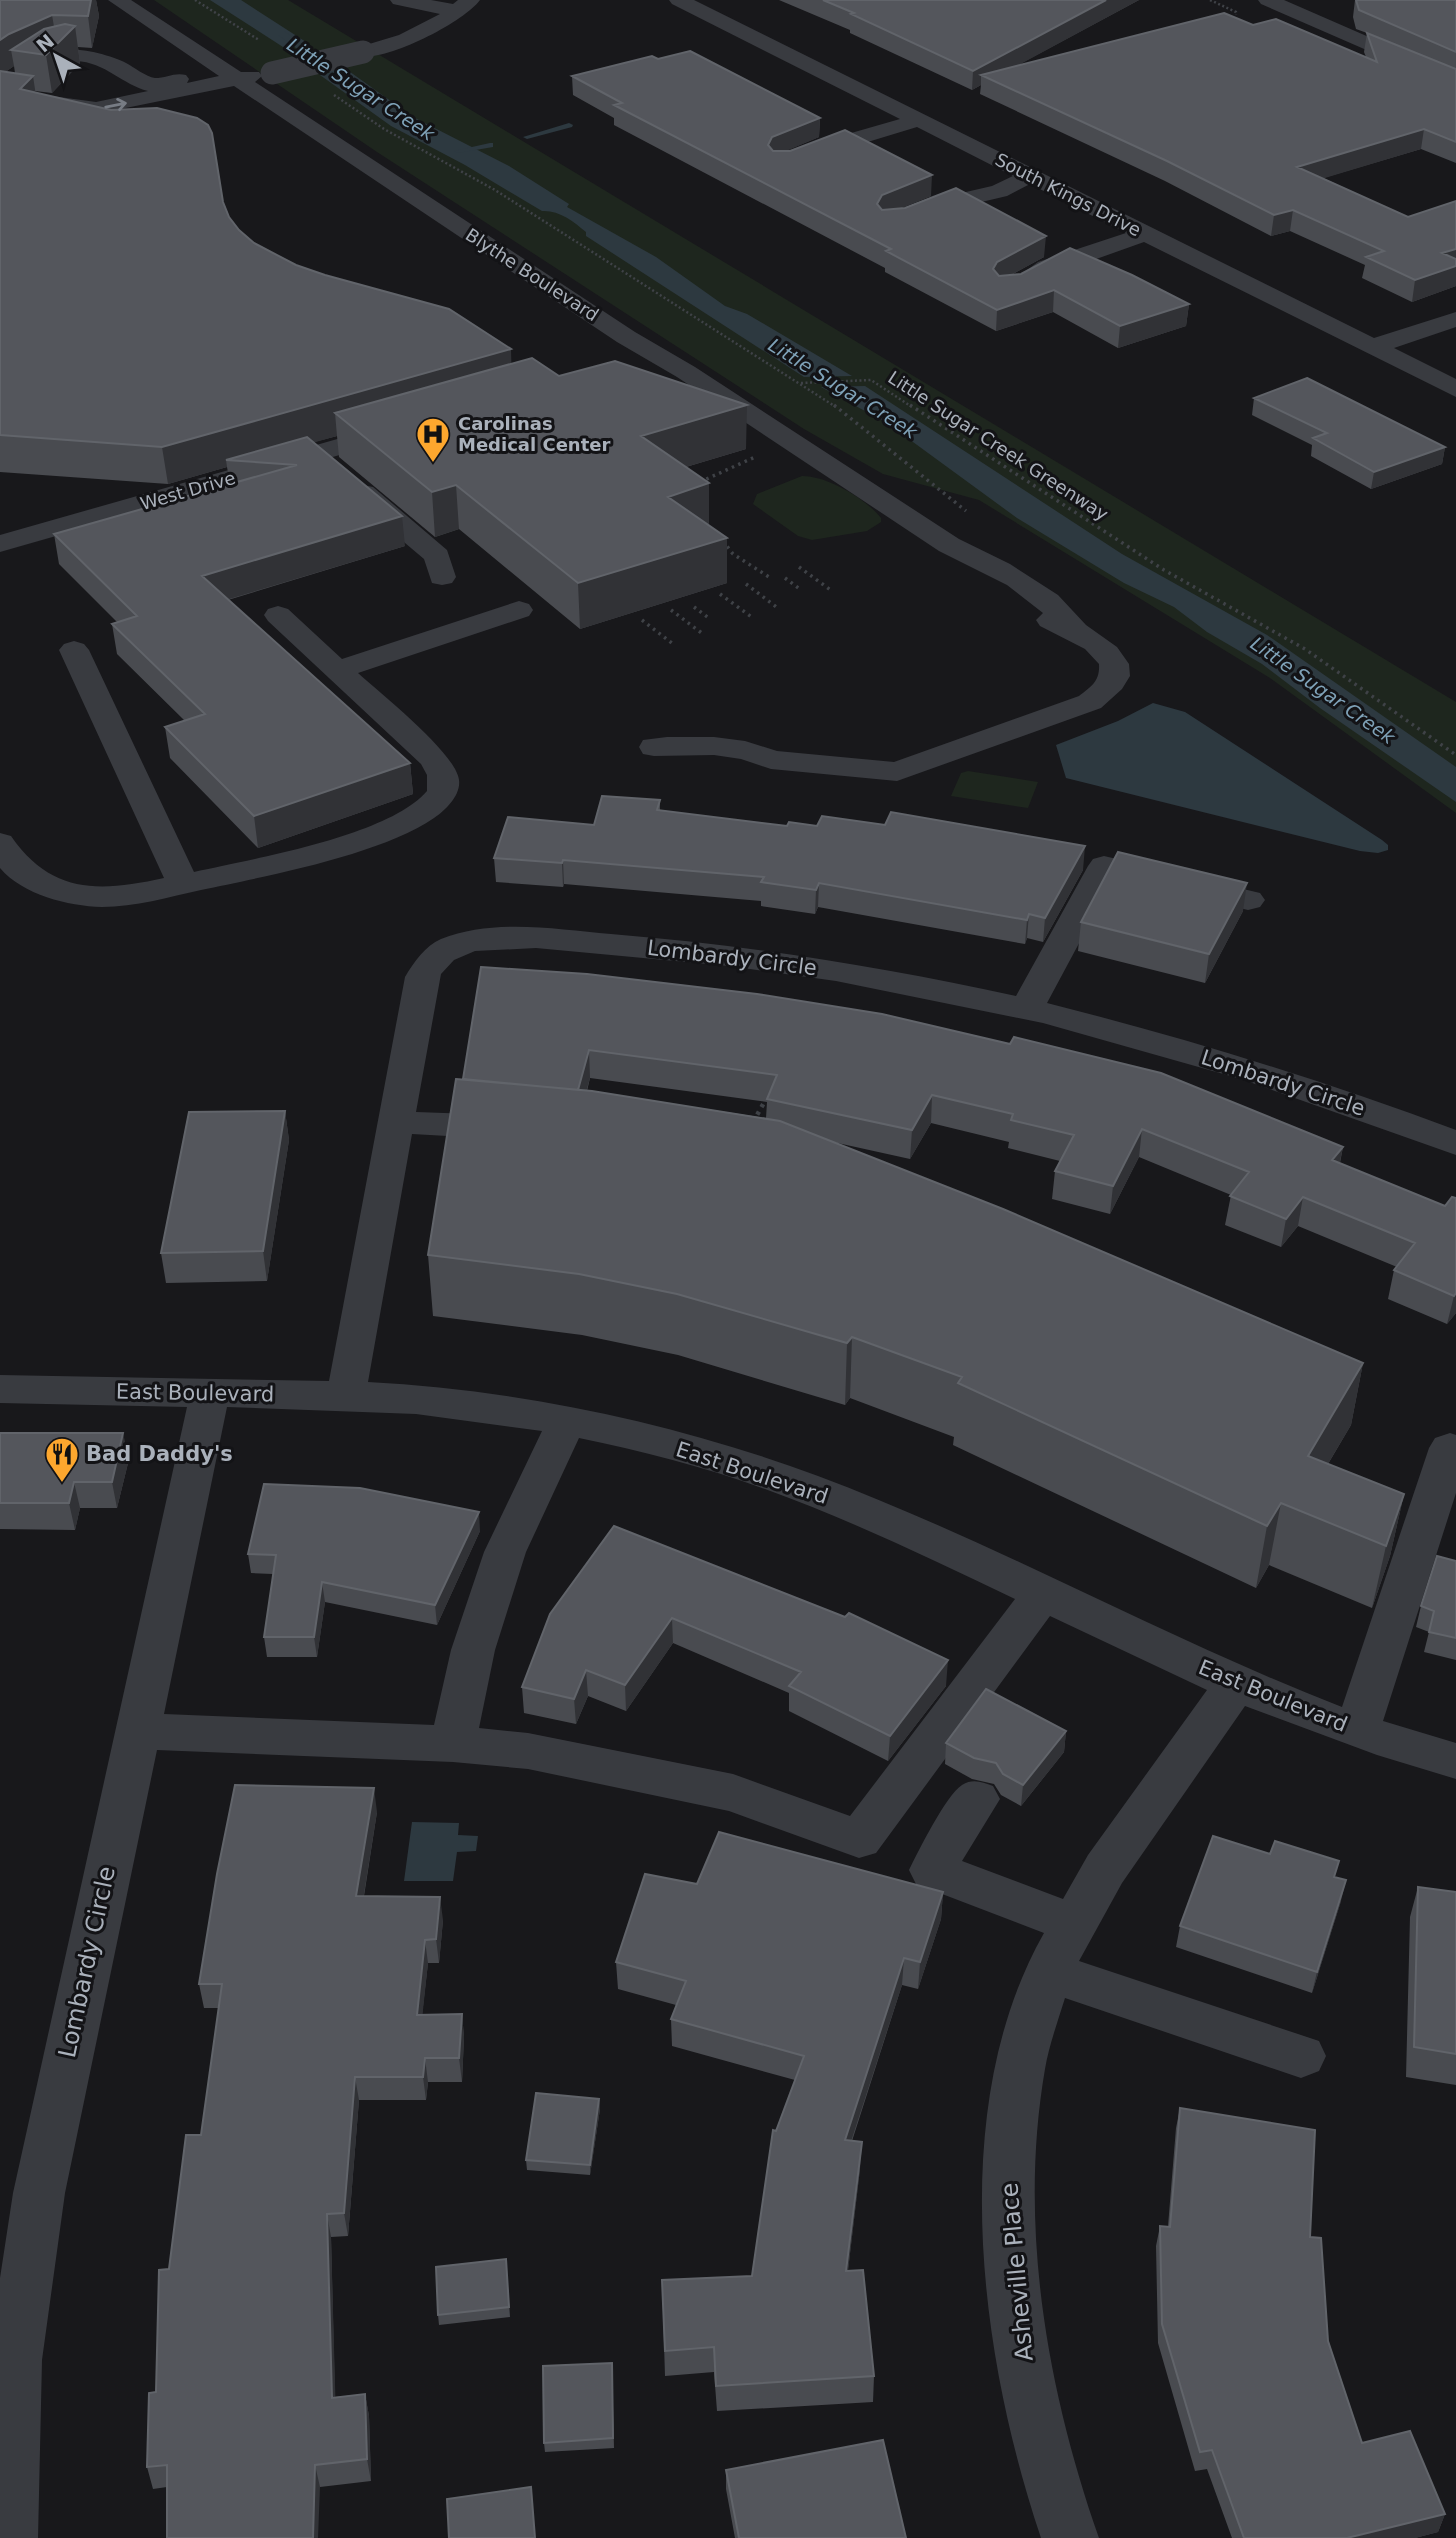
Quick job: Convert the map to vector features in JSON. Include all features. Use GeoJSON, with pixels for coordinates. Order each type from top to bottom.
{"type":"FeatureCollection","features":[{"type":"Feature","properties":{"kind":"street","name":"Blythe Boulevard"},"geometry":{"type":"LineString","coordinates":[[118,0],[949,544],[974,574],[1037,615],[1074,629],[1113,658],[1115,682],[1103,695],[1090,702],[897,772],[771,760]]}},
{"type":"Feature","properties":{"kind":"street"},"geometry":{"type":"LineString","coordinates":[[400,0],[464,6]]}},
{"type":"Feature","properties":{"kind":"street","name":"South Kings Drive"},"geometry":{"type":"LineString","coordinates":[[679,0],[1456,389]]}},
{"type":"Feature","properties":{"kind":"street"},"geometry":{"type":"LineString","coordinates":[[1271,0],[1456,83]]}},
{"type":"Feature","properties":{"kind":"street"},"geometry":{"type":"LineString","coordinates":[[3,87],[96,108],[156,90],[229,74],[272,73],[363,52],[412,38],[433,28],[464,6]]}},
{"type":"Feature","properties":{"kind":"street"},"geometry":{"type":"LineString","coordinates":[[3,87],[116,63],[156,90]]}},
{"type":"Feature","properties":{"kind":"street"},"geometry":{"type":"LineString","coordinates":[[781,164],[820,147],[919,120]]}},
{"type":"Feature","properties":{"kind":"street"},"geometry":{"type":"LineString","coordinates":[[901,219],[935,204],[999,191],[1030,176]]}},
{"type":"Feature","properties":{"kind":"street"},"geometry":{"type":"LineString","coordinates":[[1016,284],[1046,267],[1145,233]]}},
{"type":"Feature","properties":{"kind":"street"},"geometry":{"type":"LineString","coordinates":[[1373,347],[1456,319]]}},
{"type":"Feature","properties":{"kind":"street"},"geometry":{"type":"LineString","coordinates":[[626,364],[657,355]]}},
{"type":"Feature","properties":{"kind":"street","name":"West Drive"},"geometry":{"type":"LineString","coordinates":[[0,544],[419,424]]}},
{"type":"Feature","properties":{"kind":"street"},"geometry":{"type":"LineString","coordinates":[[316,454],[437,556],[442,577]]}},
{"type":"Feature","properties":{"kind":"street"},"geometry":{"type":"LineString","coordinates":[[337,670],[519,610]]}},
{"type":"Feature","properties":{"kind":"street"},"geometry":{"type":"LineString","coordinates":[[0,843],[3,851],[20,871],[47,886],[92,896],[134,893],[292,860],[400,824],[425,811],[439,797],[445,782],[441,768],[278,615]]}},
{"type":"Feature","properties":{"kind":"street"},"geometry":{"type":"LineString","coordinates":[[74,650],[183,884]]}},
{"type":"Feature","properties":{"kind":"street"},"geometry":{"type":"LineString","coordinates":[[1026,1010],[1104,866],[1248,900]]}},
{"type":"Feature","properties":{"kind":"street","name":"Lombardy Circle"},"geometry":{"type":"LineString","coordinates":[[346,1395],[422,977],[432,960],[453,947],[478,939],[576,941],[692,951],[885,980],[1026,1010],[1226,1063],[1456,1143]]}},
{"type":"Feature","properties":{"kind":"street"},"geometry":{"type":"LineString","coordinates":[[395,1122],[533,1130]]}},
{"type":"Feature","properties":{"kind":"street","name":"East Boulevard"},"geometry":{"type":"LineString","coordinates":[[0,1389],[346,1395],[445,1402],[567,1421],[628,1434],[812,1490],[1236,1684],[1357,1730],[1456,1761]]}},
{"type":"Feature","properties":{"kind":"street","name":"Lombardy Circle"},"geometry":{"type":"LineString","coordinates":[[9,2538],[15,2360],[39,2193],[210,1393]]}},
{"type":"Feature","properties":{"kind":"street"},"geometry":{"type":"LineString","coordinates":[[453,1744],[473,1650],[505,1552],[567,1421]]}},
{"type":"Feature","properties":{"kind":"street"},"geometry":{"type":"LineString","coordinates":[[1357,1730],[1450,1448]]}},
{"type":"Feature","properties":{"kind":"street"},"geometry":{"type":"LineString","coordinates":[[136,1731],[453,1744],[528,1751],[733,1793],[859,1839],[1043,1594]]}},
{"type":"Feature","properties":{"kind":"street","name":"Asheville Place"},"geometry":{"type":"LineString","coordinates":[[1070,2538],[1048,2474],[1020,2342],[1007,2212],[1009,2148],[1020,2067],[1048,1971],[1105,1869],[1236,1684]]}},
{"type":"Feature","properties":{"kind":"street"},"geometry":{"type":"LineString","coordinates":[[977,1799],[954,1832],[933,1870],[1074,1924]]}},
{"type":"Feature","properties":{"kind":"street"},"geometry":{"type":"LineString","coordinates":[[1048,1971],[1301,2056]]}},
{"type":"Feature","properties":{"kind":"path"},"geometry":{"type":"LineString","coordinates":[[195,0],[265,45]]}},
{"type":"Feature","properties":{"kind":"path"},"geometry":{"type":"LineString","coordinates":[[1210,0],[1236,12]]}},
{"type":"Feature","properties":{"kind":"path"},"geometry":{"type":"LineString","coordinates":[[333,94],[384,129],[495,190],[800,383],[865,428],[969,514]]}},
{"type":"Feature","properties":{"kind":"path","name":"Little Sugar Creek Greenway"},"geometry":{"type":"LineString","coordinates":[[800,383],[871,380],[1164,570],[1305,649],[1456,755]]}},
{"type":"Feature","properties":{"kind":"path"},"geometry":{"type":"LineString","coordinates":[[700,482],[762,454]]}},
{"type":"Feature","properties":{"kind":"path"},"geometry":{"type":"LineString","coordinates":[[722,540],[733,554],[769,577]]}},
{"type":"Feature","properties":{"kind":"path"},"geometry":{"type":"LineString","coordinates":[[799,567],[832,591]]}},
{"type":"Feature","properties":{"kind":"path"},"geometry":{"type":"LineString","coordinates":[[785,578],[802,590]]}},
{"type":"Feature","properties":{"kind":"path"},"geometry":{"type":"LineString","coordinates":[[746,584],[779,609]]}},
{"type":"Feature","properties":{"kind":"path"},"geometry":{"type":"LineString","coordinates":[[720,594],[752,618]]}},
{"type":"Feature","properties":{"kind":"path"},"geometry":{"type":"LineString","coordinates":[[694,607],[710,620]]}},
{"type":"Feature","properties":{"kind":"path"},"geometry":{"type":"LineString","coordinates":[[671,610],[703,634]]}},
{"type":"Feature","properties":{"kind":"path"},"geometry":{"type":"LineString","coordinates":[[642,620],[673,644]]}},
{"type":"Feature","properties":{"kind":"path"},"geometry":{"type":"LineString","coordinates":[[751,1125],[765,1101]]}},
{"type":"Feature","properties":{"kind":"shaded area"},"geometry":{"type":"Polygon","coordinates":[[[154,0],[288,0],[1456,702],[1456,813],[1270,678],[979,500],[883,474],[804,429],[377,152],[154,0]]]}},
{"type":"Feature","properties":{"kind":"shaded area"},"geometry":{"type":"Polygon","coordinates":[[[802,476],[823,480],[845,490],[874,510],[881,522],[867,531],[812,540],[798,536],[753,504],[757,494],[802,476]]]}},
{"type":"Feature","properties":{"kind":"shaded area"},"geometry":{"type":"Polygon","coordinates":[[[968,771],[1038,782],[1028,808],[951,796],[961,773],[968,771]]]}},
{"type":"Feature","properties":{"kind":"water"},"geometry":{"type":"Polygon","coordinates":[[[210,0],[241,0],[306,42],[283,47],[210,0]]]}},
{"type":"Feature","properties":{"kind":"water"},"geometry":{"type":"Polygon","coordinates":[[[346,69],[413,117],[509,166],[569,204],[567,207],[656,257],[725,306],[747,314],[852,376],[804,377],[586,236],[586,232],[571,220],[554,212],[542,211],[465,165],[391,126],[320,75],[346,69]]]}},
{"type":"Feature","properties":{"kind":"water"},"geometry":{"type":"Polygon","coordinates":[[[865,386],[1122,554],[1267,635],[1456,767],[1456,802],[1320,708],[1262,664],[1207,632],[1174,607],[1124,583],[1017,518],[887,423],[821,387],[865,386]]]}},
{"type":"Feature","properties":{"kind":"water"},"geometry":{"type":"Polygon","coordinates":[[[1153,703],[1185,712],[1382,840],[1388,845],[1388,850],[1378,853],[1360,851],[1066,778],[1056,745],[1118,721],[1153,703]]]}},
{"type":"Feature","properties":{"kind":"water"},"geometry":{"type":"Polygon","coordinates":[[[412,1822],[459,1823],[458,1835],[478,1836],[476,1851],[457,1852],[453,1881],[404,1881],[412,1822]]]}},
{"type":"Feature","properties":{"kind":"building"},"geometry":{"type":"Polygon","coordinates":[[[0,0],[91,0],[88,16],[52,15],[0,40],[0,0]]]}},
{"type":"Feature","properties":{"kind":"building"},"geometry":{"type":"Polygon","coordinates":[[[823,0],[1106,0],[973,71],[823,0]]]}},
{"type":"Feature","properties":{"kind":"building"},"geometry":{"type":"Polygon","coordinates":[[[1356,0],[1456,0],[1456,52],[1359,10],[1356,0]]]}},
{"type":"Feature","properties":{"kind":"building"},"geometry":{"type":"Polygon","coordinates":[[[1224,13],[1253,25],[1276,19],[1377,62],[1367,33],[1456,69],[1456,142],[1424,129],[1297,167],[1408,217],[1456,201],[1456,249],[1442,253],[1456,259],[1456,266],[1415,280],[1366,257],[1384,251],[1293,210],[1274,215],[1167,161],[981,75],[1224,13]]]}},
{"type":"Feature","properties":{"kind":"building"},"geometry":{"type":"Polygon","coordinates":[[[65,24],[75,26],[46,55],[11,50],[44,29],[65,24]]]}},
{"type":"Feature","properties":{"kind":"building"},"geometry":{"type":"Polygon","coordinates":[[[690,51],[820,118],[772,137],[768,145],[773,151],[790,151],[845,130],[932,175],[882,195],[877,204],[882,210],[905,208],[956,188],[1046,236],[997,262],[993,269],[999,276],[1021,274],[1070,248],[1189,304],[1120,326],[1054,290],[997,310],[886,251],[891,249],[614,105],[622,103],[572,76],[652,56],[658,59],[690,51]]]}},
{"type":"Feature","properties":{"kind":"building"},"geometry":{"type":"Polygon","coordinates":[[[0,71],[33,76],[20,89],[111,110],[157,108],[197,118],[208,125],[212,133],[223,202],[229,217],[254,243],[296,265],[325,275],[449,309],[511,349],[162,447],[0,435],[0,71]]]}},
{"type":"Feature","properties":{"kind":"building"},"geometry":{"type":"Polygon","coordinates":[[[532,358],[559,376],[615,361],[747,405],[641,436],[709,483],[668,497],[727,538],[578,583],[456,485],[432,492],[335,413],[532,358]]]}},
{"type":"Feature","properties":{"kind":"building"},"geometry":{"type":"Polygon","coordinates":[[[1307,378],[1445,447],[1374,472],[1313,438],[1327,433],[1254,398],[1307,378]]]}},
{"type":"Feature","properties":{"kind":"building"},"geometry":{"type":"Polygon","coordinates":[[[307,437],[402,516],[202,576],[410,763],[254,816],[165,727],[205,714],[112,624],[137,616],[54,534],[297,465],[226,460],[307,437]]]}},
{"type":"Feature","properties":{"kind":"building"},"geometry":{"type":"Polygon","coordinates":[[[602,796],[660,800],[657,810],[787,826],[789,822],[817,826],[822,816],[885,825],[891,812],[1085,846],[1045,918],[1029,914],[1027,920],[819,883],[816,890],[761,882],[764,877],[563,860],[562,863],[494,858],[508,817],[594,825],[602,796]]]}},
{"type":"Feature","properties":{"kind":"building"},"geometry":{"type":"Polygon","coordinates":[[[1118,852],[1247,883],[1209,954],[1081,922],[1118,852]]]}},
{"type":"Feature","properties":{"kind":"building"},"geometry":{"type":"Polygon","coordinates":[[[481,967],[587,974],[757,994],[882,1014],[1010,1044],[1014,1037],[1161,1073],[1343,1147],[1332,1160],[1445,1206],[1452,1197],[1456,1198],[1456,1293],[1454,1296],[1394,1270],[1415,1243],[1303,1197],[1286,1219],[1230,1196],[1249,1172],[1142,1129],[1113,1186],[1055,1171],[1074,1135],[1011,1120],[1013,1114],[932,1095],[912,1130],[767,1099],[777,1075],[589,1050],[578,1090],[463,1079],[481,967]]]}},
{"type":"Feature","properties":{"kind":"building"},"geometry":{"type":"Polygon","coordinates":[[[456,1079],[592,1091],[780,1121],[1003,1209],[1363,1363],[1308,1456],[1404,1494],[1386,1546],[1281,1503],[1267,1526],[958,1383],[962,1377],[852,1337],[847,1343],[677,1294],[579,1274],[428,1255],[456,1079]]]}},
{"type":"Feature","properties":{"kind":"building"},"geometry":{"type":"Polygon","coordinates":[[[285,1111],[263,1251],[161,1253],[189,1112],[285,1111]]]}},
{"type":"Feature","properties":{"kind":"building"},"geometry":{"type":"Polygon","coordinates":[[[0,1433],[123,1433],[112,1482],[74,1482],[69,1503],[0,1503],[0,1433]]]}},
{"type":"Feature","properties":{"kind":"building"},"geometry":{"type":"Polygon","coordinates":[[[264,1484],[360,1488],[479,1512],[435,1605],[322,1582],[314,1637],[264,1637],[276,1555],[248,1554],[264,1484]]]}},
{"type":"Feature","properties":{"kind":"building"},"geometry":{"type":"Polygon","coordinates":[[[614,1526],[845,1617],[849,1613],[948,1660],[890,1736],[789,1686],[801,1672],[672,1618],[625,1685],[586,1670],[574,1699],[522,1687],[550,1614],[614,1526]]]}},
{"type":"Feature","properties":{"kind":"building"},"geometry":{"type":"Polygon","coordinates":[[[1437,1556],[1456,1561],[1456,1638],[1429,1632],[1434,1611],[1421,1606],[1437,1556]]]}},
{"type":"Feature","properties":{"kind":"building"},"geometry":{"type":"Polygon","coordinates":[[[986,1689],[1066,1731],[1023,1785],[1003,1774],[996,1763],[974,1758],[946,1743],[986,1689]]]}},
{"type":"Feature","properties":{"kind":"building"},"geometry":{"type":"Polygon","coordinates":[[[235,1785],[374,1788],[356,1896],[440,1897],[436,1939],[425,1940],[417,2015],[462,2014],[459,2058],[425,2058],[423,2077],[355,2077],[344,2213],[327,2214],[332,2398],[365,2394],[367,2459],[315,2465],[313,2538],[167,2538],[167,2465],[147,2467],[149,2393],[156,2392],[159,2270],[169,2269],[186,2135],[201,2135],[222,1984],[199,1984],[235,1785]]]}},
{"type":"Feature","properties":{"kind":"building"},"geometry":{"type":"Polygon","coordinates":[[[719,1832],[943,1892],[920,1962],[904,1958],[845,2140],[862,2142],[846,2271],[863,2270],[874,2376],[716,2386],[714,2347],[665,2351],[662,2280],[752,2276],[773,2130],[776,2131],[804,2056],[671,2019],[686,1981],[616,1962],[645,1874],[697,1884],[719,1832]]]}},
{"type":"Feature","properties":{"kind":"building"},"geometry":{"type":"Polygon","coordinates":[[[1213,1836],[1270,1854],[1275,1841],[1339,1861],[1334,1877],[1346,1880],[1317,1972],[1180,1926],[1213,1836]]]}},
{"type":"Feature","properties":{"kind":"building"},"geometry":{"type":"Polygon","coordinates":[[[1418,1887],[1456,1892],[1456,2054],[1414,2047],[1418,1887]]]}},
{"type":"Feature","properties":{"kind":"building"},"geometry":{"type":"Polygon","coordinates":[[[536,2093],[599,2099],[590,2165],[526,2160],[536,2093]]]}},
{"type":"Feature","properties":{"kind":"building"},"geometry":{"type":"Polygon","coordinates":[[[1180,2108],[1315,2130],[1310,2237],[1321,2238],[1328,2341],[1362,2443],[1410,2431],[1445,2514],[1347,2538],[1244,2538],[1212,2450],[1200,2452],[1162,2324],[1160,2226],[1170,2227],[1180,2108]]]}},
{"type":"Feature","properties":{"kind":"building"},"geometry":{"type":"Polygon","coordinates":[[[506,2259],[509,2307],[438,2315],[436,2267],[506,2259]]]}},
{"type":"Feature","properties":{"kind":"building"},"geometry":{"type":"Polygon","coordinates":[[[612,2363],[613,2438],[544,2443],[543,2366],[612,2363]]]}},
{"type":"Feature","properties":{"kind":"building"},"geometry":{"type":"Polygon","coordinates":[[[883,2440],[906,2538],[739,2538],[726,2470],[883,2440]]]}},
{"type":"Feature","properties":{"kind":"building"},"geometry":{"type":"Polygon","coordinates":[[[531,2487],[535,2538],[449,2538],[447,2499],[531,2487]]]}},
{"type":"Feature","properties":{"kind":"waterway","name":"Little Sugar Creek"},"geometry":{"type":"LineString","coordinates":[[281,33],[350,83]]}},
{"type":"Feature","properties":{"kind":"waterway"},"geometry":{"type":"LineString","coordinates":[[527,137],[569,125]]}},
{"type":"Feature","properties":{"kind":"waterway"},"geometry":{"type":"LineString","coordinates":[[458,151],[490,145]]}},
{"type":"Feature","properties":{"kind":"waterway","name":"Little Sugar Creek"},"geometry":{"type":"LineString","coordinates":[[815,368],[860,396]]}},
{"type":"Feature","properties":{"kind":"place","name":"Carolinas Medical Center"},"geometry":{"type":"Point","coordinates":[433,464]}},
{"type":"Feature","properties":{"kind":"place","name":"Bad Daddy's"},"geometry":{"type":"Point","coordinates":[62,1484]}}]}
